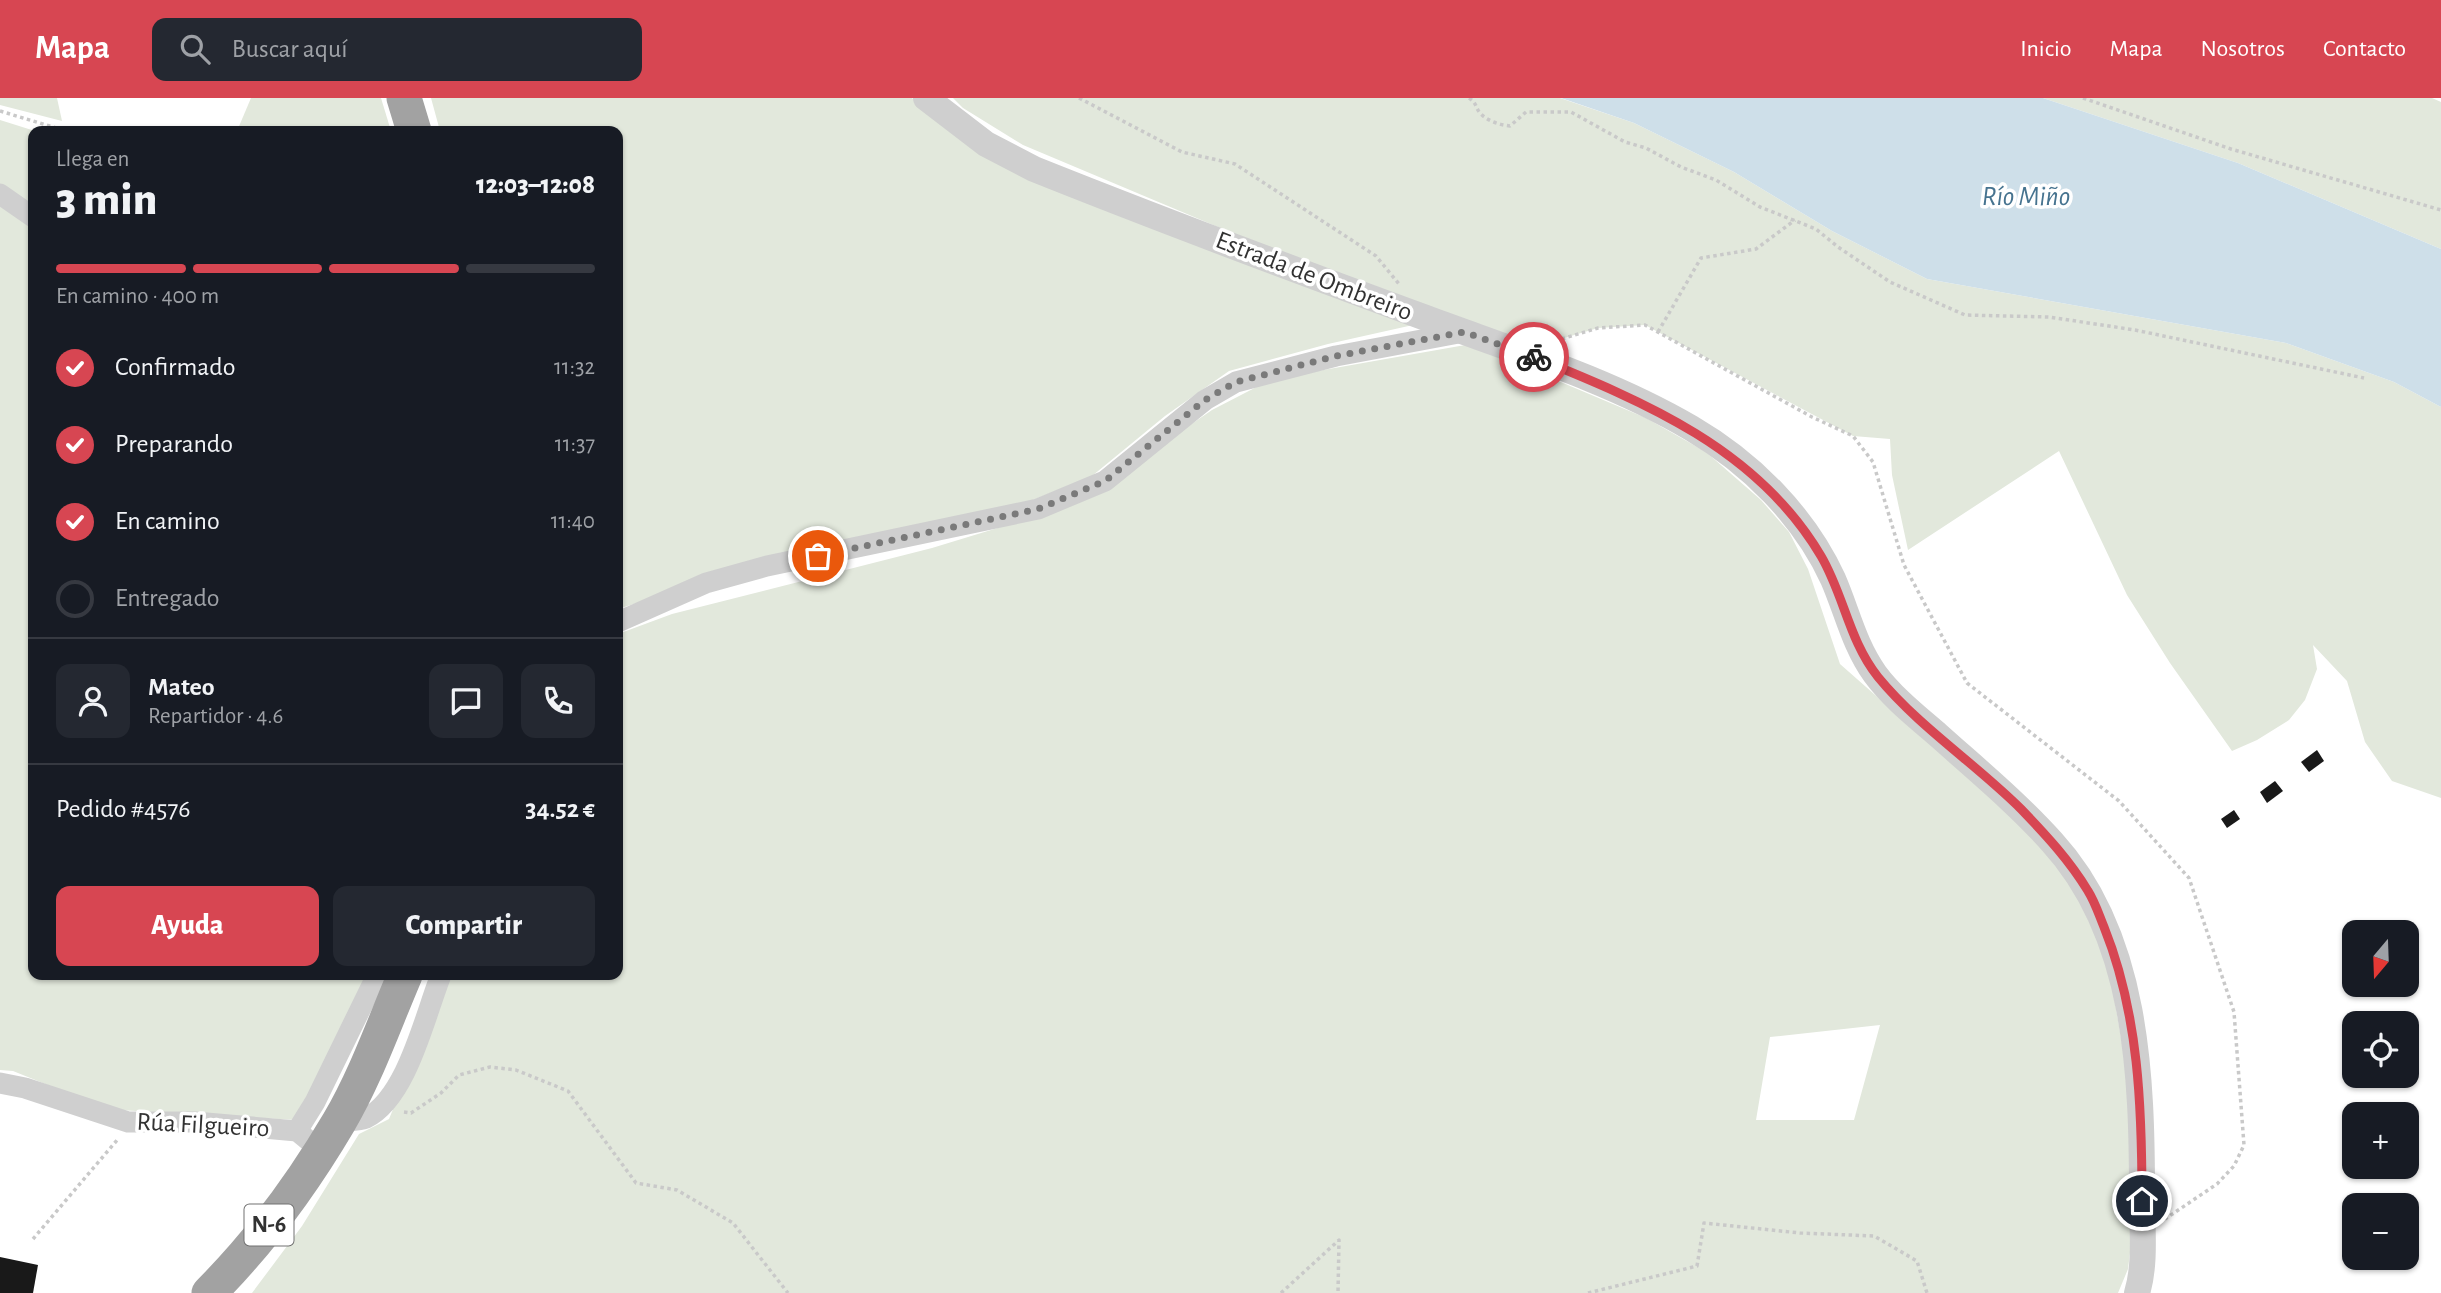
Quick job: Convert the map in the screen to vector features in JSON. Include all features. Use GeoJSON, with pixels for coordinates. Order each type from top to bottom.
{"type":"FeatureCollection","features":[{"type":"Feature","properties":{"kind":"highway"},"geometry":{"type":"LineString","coordinates":[[404,98],[412,126]]}},
{"type":"Feature","properties":{"kind":"highway","name":"N-6"},"geometry":{"type":"LineString","coordinates":[[209,1293],[280,1211],[309,1140],[339,1121],[403,980]]}},
{"type":"Feature","properties":{"kind":"street","name":"Estrada de Ombreiro"},"geometry":{"type":"LineString","coordinates":[[926,98],[986,144],[1034,169],[1520,352],[1652,408],[1719,446],[1775,495],[1810,538],[1835,584],[1853,635],[1876,675],[1919,719],[2019,807],[2056,846],[2090,893],[2119,965],[2132,1029],[2142,1124],[2142,1227],[2140,1284],[2137,1293]]}},
{"type":"Feature","properties":{"kind":"street"},"geometry":{"type":"LineString","coordinates":[[0,194],[28,214]]}},
{"type":"Feature","properties":{"kind":"street"},"geometry":{"type":"LineString","coordinates":[[623,620],[706,583],[768,566],[1038,509],[1105,481],[1205,400],[1236,382],[1336,356],[1464,332]]}},
{"type":"Feature","properties":{"kind":"street"},"geometry":{"type":"LineString","coordinates":[[309,1140],[315,1102],[375,980]]}},
{"type":"Feature","properties":{"kind":"street"},"geometry":{"type":"LineString","coordinates":[[339,1121],[364,1119],[381,1109],[392,1096],[411,1057],[439,980]]}},
{"type":"Feature","properties":{"kind":"street","name":"Rúa Filgueiro"},"geometry":{"type":"LineString","coordinates":[[0,1083],[25,1088],[128,1122],[195,1122],[309,1140]]}},
{"type":"Feature","properties":{"kind":"path"},"geometry":{"type":"LineString","coordinates":[[1079,98],[1182,152],[1235,164],[1376,256],[1399,285]]}},
{"type":"Feature","properties":{"kind":"path"},"geometry":{"type":"LineString","coordinates":[[1469,98],[1477,103],[1480,114],[1498,125],[1510,125],[1526,112],[1571,112],[1625,142],[1646,148],[1716,180],[1760,207],[1816,229],[1890,282],[1965,315],[2049,317],[2135,330],[2364,378]]}},
{"type":"Feature","properties":{"kind":"path"},"geometry":{"type":"LineString","coordinates":[[2082,98],[2231,149],[2441,210]]}},
{"type":"Feature","properties":{"kind":"path"},"geometry":{"type":"LineString","coordinates":[[0,111],[50,126]]}},
{"type":"Feature","properties":{"kind":"path"},"geometry":{"type":"LineString","coordinates":[[1658,332],[1701,258],[1756,249],[1795,219]]}},
{"type":"Feature","properties":{"kind":"path"},"geometry":{"type":"LineString","coordinates":[[1520,352],[1598,328],[1645,325],[1812,417],[1853,436],[1873,462],[1904,565],[1967,683],[2119,801],[2189,878],[2234,1012],[2244,1145],[2234,1166],[2217,1184],[2183,1209],[2162,1221],[2142,1227]]}},
{"type":"Feature","properties":{"kind":"path"},"geometry":{"type":"LineString","coordinates":[[381,1109],[411,1113],[441,1093],[459,1075],[490,1067],[516,1070],[568,1091],[636,1183],[677,1190],[733,1223],[788,1293]]}},
{"type":"Feature","properties":{"kind":"path"},"geometry":{"type":"LineString","coordinates":[[33,1239],[115,1147],[128,1122]]}},
{"type":"Feature","properties":{"kind":"path"},"geometry":{"type":"LineString","coordinates":[[1588,1293],[1697,1265],[1704,1223],[1800,1233],[1874,1236],[1917,1261],[1927,1293]]}},
{"type":"Feature","properties":{"kind":"path"},"geometry":{"type":"LineString","coordinates":[[1281,1293],[1339,1240],[1338,1293]]}},
{"type":"Feature","properties":{"kind":"shaded area"},"geometry":{"type":"Polygon","coordinates":[[[0,98],[57,98],[62,121],[0,105],[0,98]]]}},
{"type":"Feature","properties":{"kind":"shaded area"},"geometry":{"type":"Polygon","coordinates":[[[251,98],[381,98],[389,126],[239,126],[251,98]]]}},
{"type":"Feature","properties":{"kind":"shaded area"},"geometry":{"type":"Polygon","coordinates":[[[431,98],[912,98],[921,107],[1422,323],[1328,344],[1229,371],[1165,416],[1092,476],[1033,500],[811,548],[623,607],[623,126],[439,126],[431,98]]]}},
{"type":"Feature","properties":{"kind":"shaded area"},"geometry":{"type":"Polygon","coordinates":[[[953,98],[1560,98],[1634,123],[1734,172],[1832,231],[1927,279],[2286,343],[2394,382],[2441,407],[2441,798],[2392,781],[2365,742],[2347,681],[2313,645],[2317,669],[2305,700],[2289,720],[2257,740],[2232,751],[2170,663],[2127,595],[2059,451],[1908,550],[1892,475],[1890,439],[1853,436],[1645,325],[1598,328],[1537,346],[1320,270],[1023,145],[963,108],[953,98]]]}},
{"type":"Feature","properties":{"kind":"shaded area"},"geometry":{"type":"Polygon","coordinates":[[[2043,98],[2432,98],[2441,102],[2441,249],[2238,163],[2043,98]]]}},
{"type":"Feature","properties":{"kind":"shaded area"},"geometry":{"type":"Polygon","coordinates":[[[0,120],[28,129],[28,206],[0,186],[0,120]]]}},
{"type":"Feature","properties":{"kind":"shaded area"},"geometry":{"type":"Polygon","coordinates":[[[0,196],[28,216],[28,980],[368,980],[297,1120],[119,1110],[80,1098],[13,1071],[0,1070],[0,196]]]}},
{"type":"Feature","properties":{"kind":"shaded area"},"geometry":{"type":"Polygon","coordinates":[[[1471,344],[1646,418],[1706,452],[1761,500],[1789,532],[1808,569],[1840,664],[2065,867],[2109,967],[2129,1085],[2134,1220],[2128,1269],[2118,1293],[252,1293],[302,1226],[359,1134],[389,1119],[447,980],[623,980],[623,632],[672,614],[932,548],[1073,505],[1212,410],[1272,379],[1471,344]],[[1880,1025],[1770,1037],[1756,1120],[1854,1120],[1880,1025]]]}},
{"type":"Feature","properties":{"kind":"water","name":"Río Miño"},"geometry":{"type":"Polygon","coordinates":[[[1561,98],[2043,98],[2238,163],[2441,249],[2441,407],[2394,382],[2286,343],[1927,279],[1832,231],[1734,172],[1634,123],[1561,98]]]}},
{"type":"Feature","properties":{"kind":"building"},"geometry":{"type":"Polygon","coordinates":[[[2317,750],[2324,761],[2309,772],[2301,762],[2317,750]]]}},
{"type":"Feature","properties":{"kind":"building"},"geometry":{"type":"Polygon","coordinates":[[[2275,781],[2283,791],[2267,803],[2260,792],[2275,781]]]}},
{"type":"Feature","properties":{"kind":"building"},"geometry":{"type":"Polygon","coordinates":[[[2234,810],[2240,819],[2227,828],[2221,819],[2234,810]]]}},
{"type":"Feature","properties":{"kind":"building"},"geometry":{"type":"Polygon","coordinates":[[[0,1257],[38,1265],[33,1293],[0,1293],[0,1257]]]}},
{"type":"Feature","properties":{"kind":"way so far"},"geometry":{"type":"LineString","coordinates":[[818,556],[1038,509],[1105,481],[1205,400],[1236,382],[1336,356],[1464,332],[1534,357]]}},
{"type":"Feature","properties":{"kind":"route"},"geometry":{"type":"LineString","coordinates":[[1534,357],[1652,408],[1691,428],[1719,446],[1775,495],[1796,519],[1824,560],[1853,635],[1876,675],[1919,719],[2019,807],[2056,846],[2090,893],[2119,965],[2132,1029],[2142,1124],[2142,1201]]}}]}
